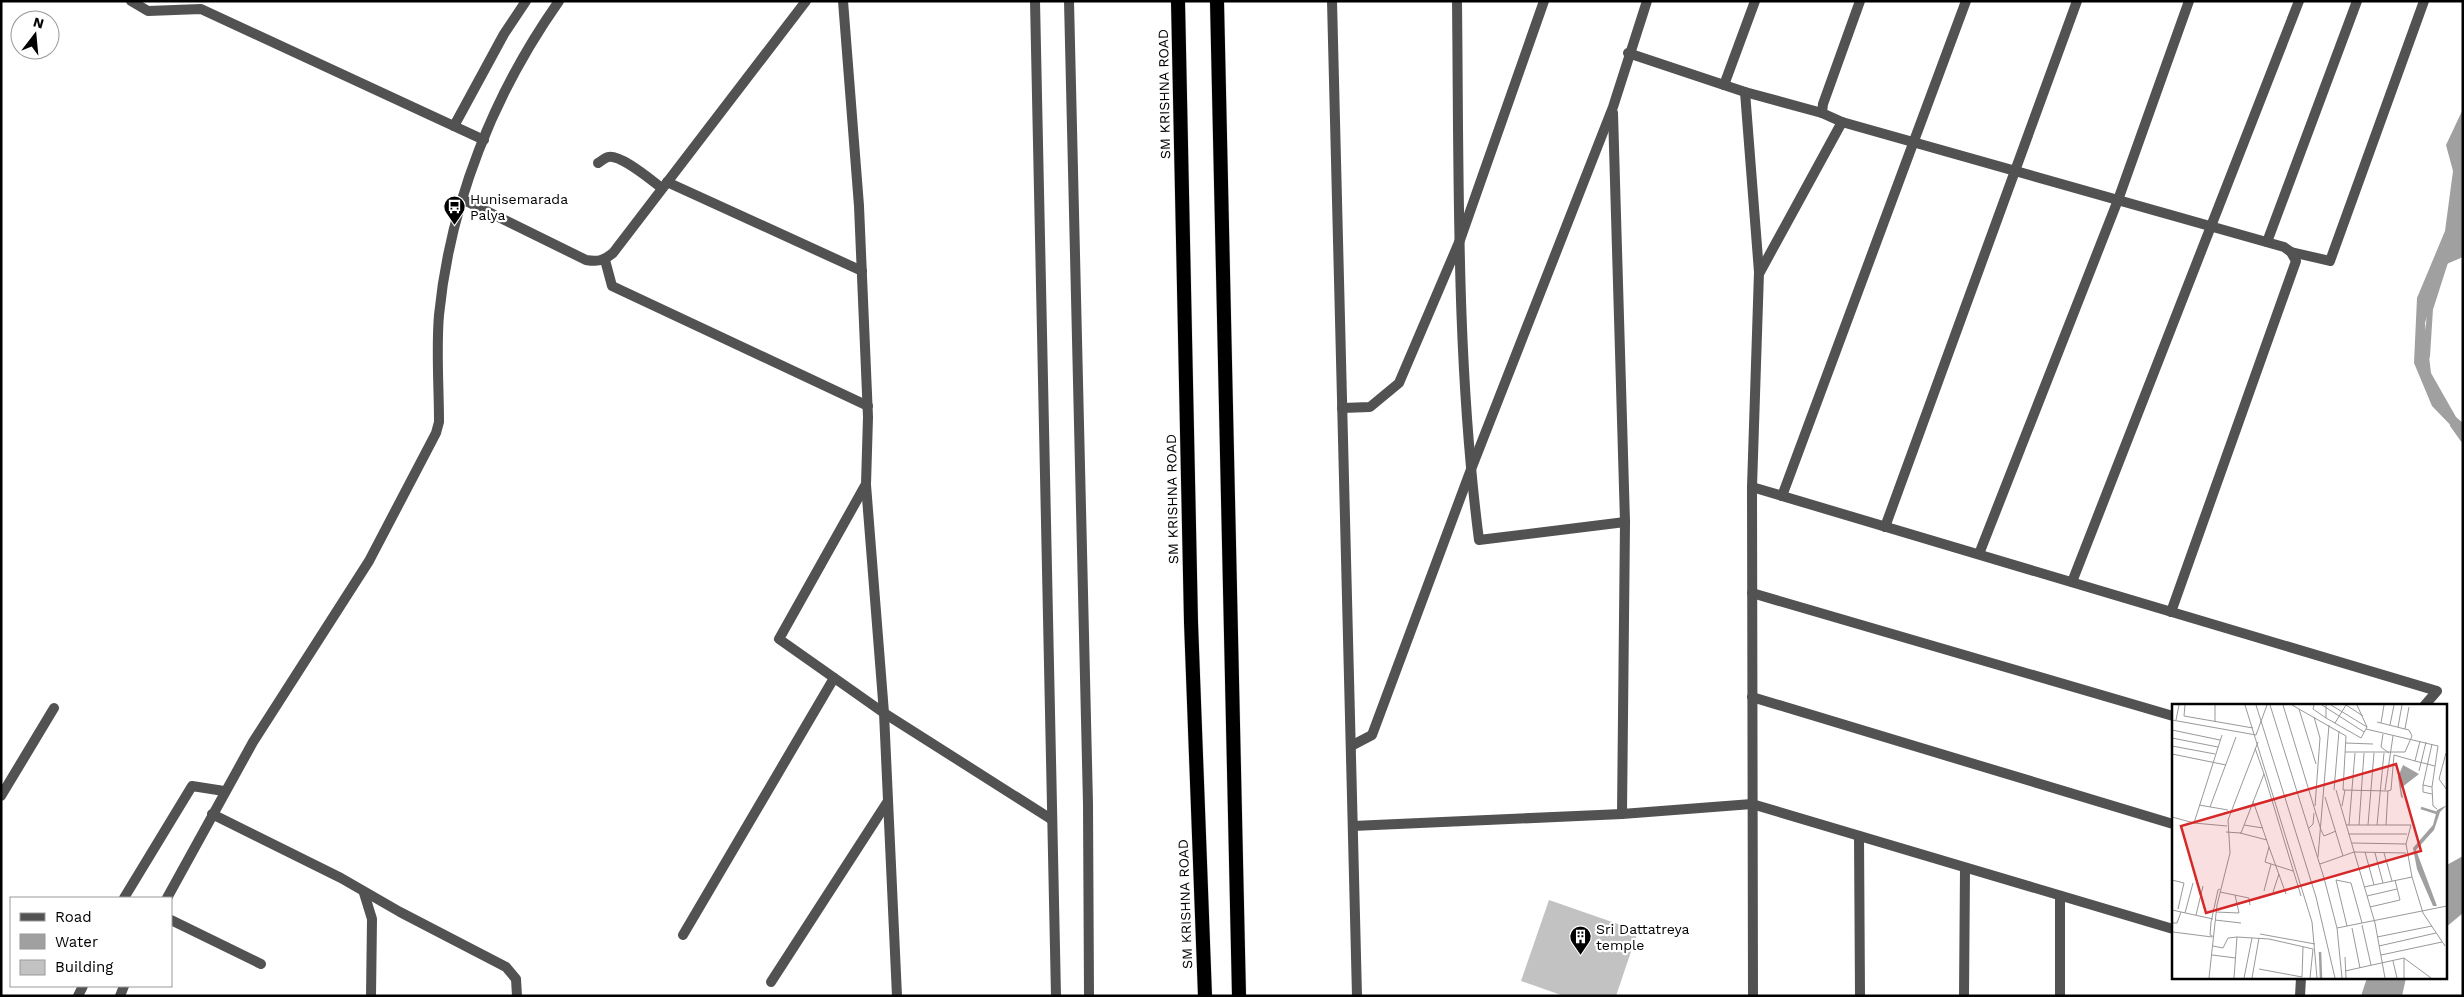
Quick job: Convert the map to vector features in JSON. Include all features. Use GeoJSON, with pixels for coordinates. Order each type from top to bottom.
{"type":"FeatureCollection","features":[{"type":"Feature","properties":{"kind":"highway","name":"SM KRISHNA ROAD"},"geometry":{"type":"LineString","coordinates":[[1178,1],[1191,622],[1205,996]]}},
{"type":"Feature","properties":{"kind":"highway"},"geometry":{"type":"LineString","coordinates":[[1217,1],[1239,996]]}},
{"type":"Feature","properties":{"kind":"street"},"geometry":{"type":"LineString","coordinates":[[130,1],[144,4],[148,11],[201,9],[484,140]]}},
{"type":"Feature","properties":{"kind":"street"},"geometry":{"type":"LineString","coordinates":[[454,126],[504,34],[526,1]]}},
{"type":"Feature","properties":{"kind":"street"},"geometry":{"type":"LineString","coordinates":[[168,897],[224,791],[253,742],[369,561],[436,433],[440,422],[440,314],[454,226],[495,110],[511,78],[559,1]]}},
{"type":"Feature","properties":{"kind":"street"},"geometry":{"type":"LineString","coordinates":[[462,199],[586,260],[595,262],[605,260],[613,253],[806,1]]}},
{"type":"Feature","properties":{"kind":"street"},"geometry":{"type":"LineString","coordinates":[[843,1],[862,271],[868,406],[866,484],[884,713],[896,996]]}},
{"type":"Feature","properties":{"kind":"street"},"geometry":{"type":"LineString","coordinates":[[1035,1],[1056,996]]}},
{"type":"Feature","properties":{"kind":"street"},"geometry":{"type":"LineString","coordinates":[[1069,1],[1088,804],[1089,996]]}},
{"type":"Feature","properties":{"kind":"street"},"geometry":{"type":"LineString","coordinates":[[1332,1],[1357,996]]}},
{"type":"Feature","properties":{"kind":"street"},"geometry":{"type":"LineString","coordinates":[[1456,1],[1460,240],[1470,472],[1479,540],[1625,522]]}},
{"type":"Feature","properties":{"kind":"street"},"geometry":{"type":"LineString","coordinates":[[1342,408],[1370,407],[1399,383],[1460,240],[1544,1]]}},
{"type":"Feature","properties":{"kind":"street"},"geometry":{"type":"LineString","coordinates":[[1351,746],[1372,735],[1470,472],[1613,107],[1646,1]]}},
{"type":"Feature","properties":{"kind":"street"},"geometry":{"type":"LineString","coordinates":[[1724,85],[1755,1]]}},
{"type":"Feature","properties":{"kind":"street"},"geometry":{"type":"LineString","coordinates":[[1822,113],[1823,104],[1860,1]]}},
{"type":"Feature","properties":{"kind":"street"},"geometry":{"type":"LineString","coordinates":[[1782,496],[1966,1]]}},
{"type":"Feature","properties":{"kind":"street"},"geometry":{"type":"LineString","coordinates":[[1886,527],[2077,1]]}},
{"type":"Feature","properties":{"kind":"street"},"geometry":{"type":"LineString","coordinates":[[1979,554],[2118,200],[2189,1]]}},
{"type":"Feature","properties":{"kind":"street"},"geometry":{"type":"LineString","coordinates":[[2072,582],[2299,1]]}},
{"type":"Feature","properties":{"kind":"street"},"geometry":{"type":"LineString","coordinates":[[2267,242],[2357,1]]}},
{"type":"Feature","properties":{"kind":"street"},"geometry":{"type":"LineString","coordinates":[[1628,54],[1745,92],[1822,113],[1842,122],[2267,242],[2284,247],[2291,252],[2330,261],[2424,1]]}},
{"type":"Feature","properties":{"kind":"street"},"geometry":{"type":"LineString","coordinates":[[1745,92],[1759,272],[1752,487],[1753,996]]}},
{"type":"Feature","properties":{"kind":"street"},"geometry":{"type":"LineString","coordinates":[[1613,107],[1625,522],[1622,814]]}},
{"type":"Feature","properties":{"kind":"street"},"geometry":{"type":"LineString","coordinates":[[1759,272],[1842,122]]}},
{"type":"Feature","properties":{"kind":"street"},"geometry":{"type":"LineString","coordinates":[[598,163],[608,157],[613,157],[665,185],[862,271]]}},
{"type":"Feature","properties":{"kind":"street"},"geometry":{"type":"LineString","coordinates":[[2171,612],[2295,269],[2296,261],[2291,252]]}},
{"type":"Feature","properties":{"kind":"street"},"geometry":{"type":"LineString","coordinates":[[605,260],[612,286],[868,406]]}},
{"type":"Feature","properties":{"kind":"street"},"geometry":{"type":"LineString","coordinates":[[866,484],[779,639],[884,713],[1051,819]]}},
{"type":"Feature","properties":{"kind":"street"},"geometry":{"type":"LineString","coordinates":[[1752,487],[2436,691],[2426,704]]}},
{"type":"Feature","properties":{"kind":"street"},"geometry":{"type":"LineString","coordinates":[[1752,594],[2172,716]]}},
{"type":"Feature","properties":{"kind":"street"},"geometry":{"type":"LineString","coordinates":[[683,935],[834,678]]}},
{"type":"Feature","properties":{"kind":"street"},"geometry":{"type":"LineString","coordinates":[[1752,697],[2172,824]]}},
{"type":"Feature","properties":{"kind":"street"},"geometry":{"type":"LineString","coordinates":[[1,796],[54,708]]}},
{"type":"Feature","properties":{"kind":"street"},"geometry":{"type":"LineString","coordinates":[[125,897],[192,786],[224,791]]}},
{"type":"Feature","properties":{"kind":"street"},"geometry":{"type":"LineString","coordinates":[[771,982],[888,801]]}},
{"type":"Feature","properties":{"kind":"street"},"geometry":{"type":"LineString","coordinates":[[1353,826],[1622,814],[1752,804],[2172,929]]}},
{"type":"Feature","properties":{"kind":"street"},"geometry":{"type":"LineString","coordinates":[[212,814],[341,878],[364,893],[506,967],[516,979],[517,996]]}},
{"type":"Feature","properties":{"kind":"street"},"geometry":{"type":"LineString","coordinates":[[1860,836],[1860,996]]}},
{"type":"Feature","properties":{"kind":"street"},"geometry":{"type":"LineString","coordinates":[[1964,996],[1965,868]]}},
{"type":"Feature","properties":{"kind":"street"},"geometry":{"type":"LineString","coordinates":[[364,893],[372,918],[371,996]]}},
{"type":"Feature","properties":{"kind":"street"},"geometry":{"type":"LineString","coordinates":[[2060,896],[2060,996]]}},
{"type":"Feature","properties":{"kind":"street"},"geometry":{"type":"LineString","coordinates":[[172,920],[261,964]]}},
{"type":"Feature","properties":{"kind":"street"},"geometry":{"type":"LineString","coordinates":[[2300,996],[2301,980]]}},
{"type":"Feature","properties":{"kind":"water"},"geometry":{"type":"Polygon","coordinates":[[[2463,109],[2463,257],[2442,266],[2425,323],[2431,373],[2456,417],[2463,423],[2463,438],[2432,406],[2414,363],[2417,298],[2445,231],[2453,171],[2446,145],[2463,109]]]}},
{"type":"Feature","properties":{"kind":"water"},"geometry":{"type":"Polygon","coordinates":[[[2463,856],[2463,913],[2446,927],[2446,865],[2463,856]]]}},
{"type":"Feature","properties":{"kind":"water"},"geometry":{"type":"Polygon","coordinates":[[[2366,980],[2406,980],[2402,996],[2361,996],[2366,980]]]}},
{"type":"Feature","properties":{"kind":"building","name":"Sri Dattatreya temple"},"geometry":{"type":"Polygon","coordinates":[[[1549,900],[1638,931],[1616,996],[1564,996],[1521,981],[1549,900]]]}},
{"type":"Feature","properties":{"kind":"waterway"},"geometry":{"type":"LineString","coordinates":[[2427,356],[2430,309],[2446,259]]}},
{"type":"Feature","properties":{"kind":"waterway"},"geometry":{"type":"LineString","coordinates":[[2453,425],[2463,439]]}},
{"type":"Feature","properties":{"kind":"place","name":"Hunisemarada Palya"},"geometry":{"type":"Point","coordinates":[454,226]}},
{"type":"Feature","properties":{"kind":"place","name":"Sri Dattatreya temple"},"geometry":{"type":"Point","coordinates":[1580,956]}}]}
